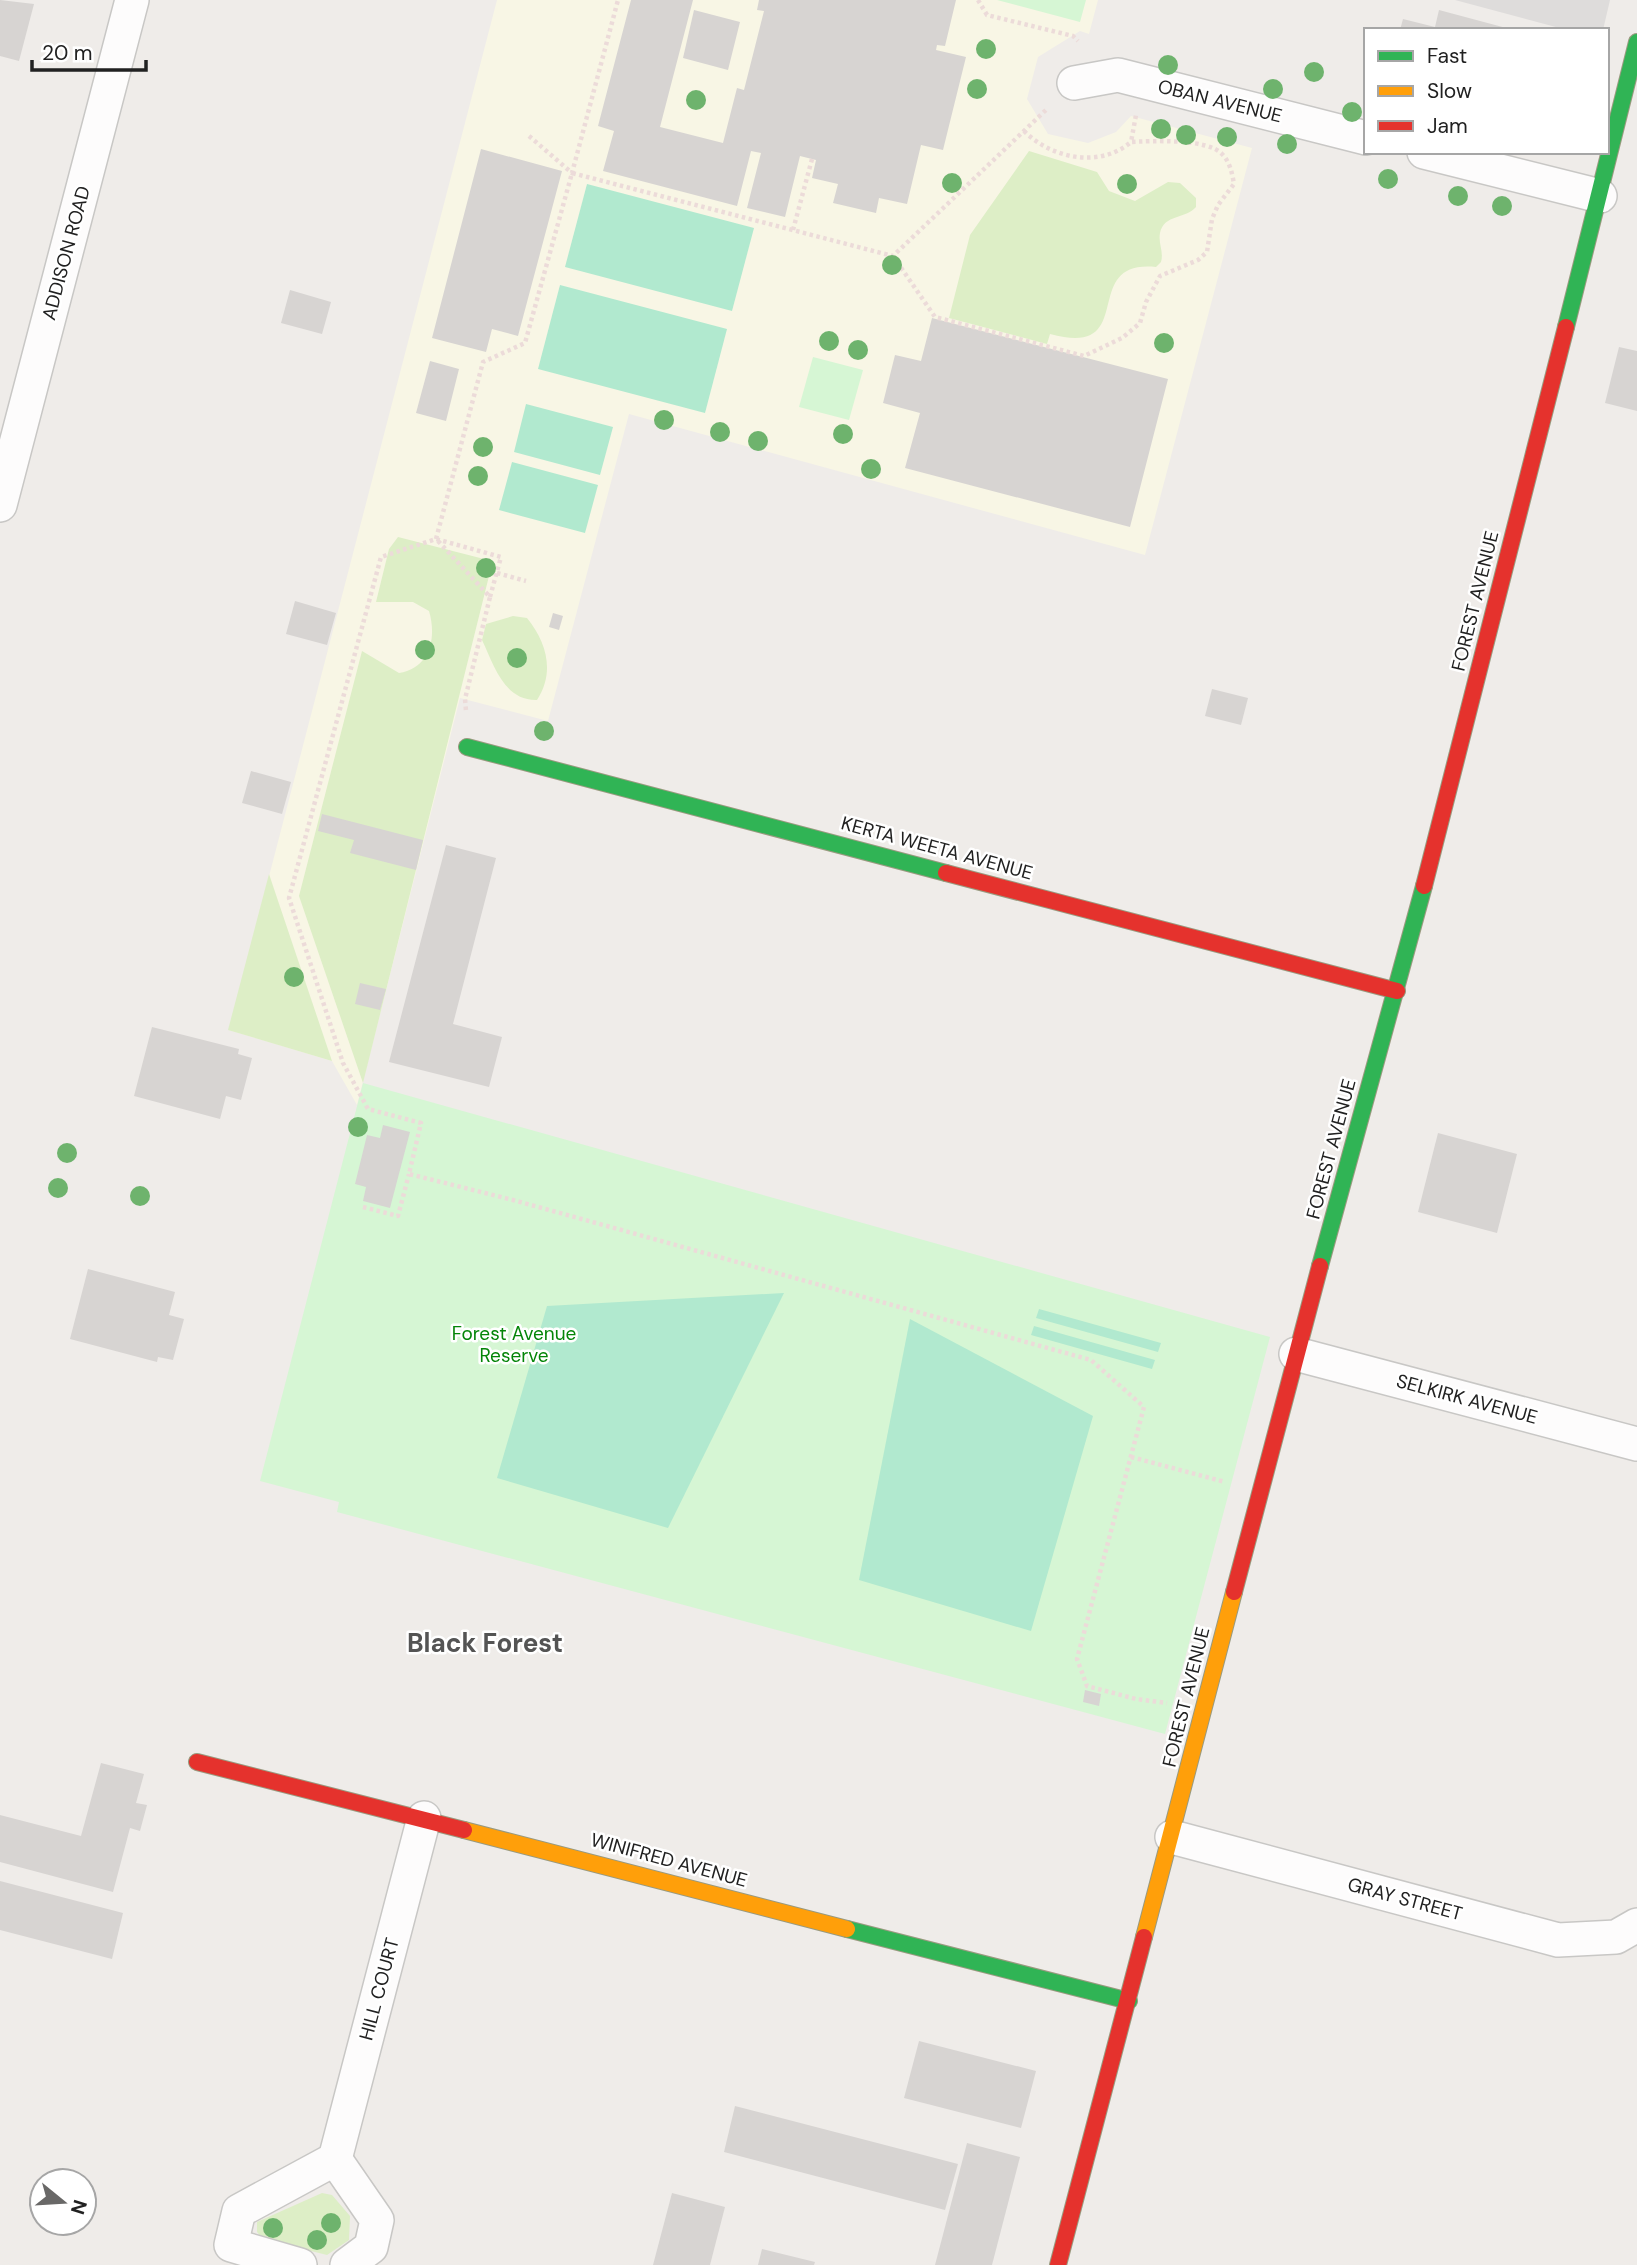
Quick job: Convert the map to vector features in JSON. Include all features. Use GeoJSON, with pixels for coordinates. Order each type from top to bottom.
{"type":"FeatureCollection","features":[{"type":"Feature","properties":{"kind":"street","name":"ADDISON ROAD"},"geometry":{"type":"LineString","coordinates":[[0,505],[132,0]]}},
{"type":"Feature","properties":{"kind":"street","name":"FOREST AVENUE"},"geometry":{"type":"LineString","coordinates":[[1058,2265],[1172,1837],[1296,1354],[1397,991],[1600,197],[1637,42]]}},
{"type":"Feature","properties":{"kind":"street","name":"OBAN AVENUE"},"geometry":{"type":"LineString","coordinates":[[1074,83],[1118,75],[1364,137]]}},
{"type":"Feature","properties":{"kind":"street"},"geometry":{"type":"LineString","coordinates":[[1432,154],[1600,197]]}},
{"type":"Feature","properties":{"kind":"street","name":"KERTA WEETA AVENUE"},"geometry":{"type":"LineString","coordinates":[[467,747],[1397,991]]}},
{"type":"Feature","properties":{"kind":"street","name":"SELKIRK AVENUE"},"geometry":{"type":"LineString","coordinates":[[1296,1354],[1637,1444]]}},
{"type":"Feature","properties":{"kind":"street","name":"WINIFRED AVENUE"},"geometry":{"type":"LineString","coordinates":[[197,1762],[424,1818],[1129,2001]]}},
{"type":"Feature","properties":{"kind":"street","name":"HILL COURT"},"geometry":{"type":"LineString","coordinates":[[335,2160],[424,1818]]}},
{"type":"Feature","properties":{"kind":"street","name":"GRAY STREET"},"geometry":{"type":"LineString","coordinates":[[1172,1837],[1558,1940],[1616,1937],[1637,1925]]}},
{"type":"Feature","properties":{"kind":"street"},"geometry":{"type":"LineString","coordinates":[[300,2265],[232,2245],[239,2211],[335,2160],[377,2220],[371,2247],[347,2265]]}},
{"type":"Feature","properties":{"kind":"path"},"geometry":{"type":"LineString","coordinates":[[436,539],[484,362],[525,343],[618,0]]}},
{"type":"Feature","properties":{"kind":"path"},"geometry":{"type":"LineString","coordinates":[[978,0],[987,15],[1073,36],[1078,41]]}},
{"type":"Feature","properties":{"kind":"path"},"geometry":{"type":"LineString","coordinates":[[893,256],[1074,83]]}},
{"type":"Feature","properties":{"kind":"path"},"geometry":{"type":"LineString","coordinates":[[1024,131],[1038,145],[1088,159],[1099,159],[1119,151],[1130,142],[1137,113]]}},
{"type":"Feature","properties":{"kind":"path"},"geometry":{"type":"LineString","coordinates":[[529,136],[572,173],[893,256],[935,317],[1084,356],[1122,338],[1140,323],[1149,296],[1160,276],[1198,260],[1207,252],[1212,219],[1218,205],[1234,184],[1231,168],[1221,152],[1197,144],[1130,142]]}},
{"type":"Feature","properties":{"kind":"path"},"geometry":{"type":"LineString","coordinates":[[793,230],[812,159]]}},
{"type":"Feature","properties":{"kind":"path"},"geometry":{"type":"LineString","coordinates":[[436,539],[491,597]]}},
{"type":"Feature","properties":{"kind":"path"},"geometry":{"type":"LineString","coordinates":[[363,1207],[398,1216],[421,1123],[368,1109],[343,1063],[289,898],[382,557],[436,539],[501,557],[465,699]]}},
{"type":"Feature","properties":{"kind":"path"},"geometry":{"type":"LineString","coordinates":[[497,573],[526,581]]}},
{"type":"Feature","properties":{"kind":"path"},"geometry":{"type":"LineString","coordinates":[[409,1174],[513,1200],[1091,1360],[1144,1407],[1077,1659],[1087,1686],[1136,1699],[1173,1703]]}},
{"type":"Feature","properties":{"kind":"path"},"geometry":{"type":"LineString","coordinates":[[1131,1457],[1231,1484]]}},
{"type":"Feature","properties":{"kind":"shaded area"},"geometry":{"type":"Polygon","coordinates":[[[497,0],[1098,0],[1089,34],[1080,31],[1038,57],[1027,99],[1048,134],[1088,143],[1116,132],[1131,116],[1252,148],[1145,555],[629,414],[548,721],[460,698],[357,1105],[332,1061],[229,1030],[497,0]]]}},
{"type":"Feature","properties":{"kind":"shaded area"},"geometry":{"type":"Polygon","coordinates":[[[1455,0],[1610,0],[1603,28],[1560,28],[1455,0]]]}},
{"type":"Feature","properties":{"kind":"green space"},"geometry":{"type":"Polygon","coordinates":[[[997,0],[1086,0],[1080,22],[997,0]]]}},
{"type":"Feature","properties":{"kind":"green space"},"geometry":{"type":"Polygon","coordinates":[[[1029,151],[1097,172],[1109,191],[1135,201],[1168,182],[1180,183],[1196,198],[1196,207],[1192,211],[1162,227],[1161,262],[1156,267],[1132,269],[1119,278],[1112,291],[1103,322],[1094,333],[1077,338],[1050,334],[1047,344],[949,318],[970,235],[1029,151]]]}},
{"type":"Feature","properties":{"kind":"green space"},"geometry":{"type":"Polygon","coordinates":[[[587,184],[754,228],[732,311],[565,267],[587,184]]]}},
{"type":"Feature","properties":{"kind":"green space"},"geometry":{"type":"Polygon","coordinates":[[[560,285],[727,329],[705,413],[538,369],[560,285]]]}},
{"type":"Feature","properties":{"kind":"green space"},"geometry":{"type":"Polygon","coordinates":[[[813,357],[863,370],[849,420],[799,407],[813,357]]]}},
{"type":"Feature","properties":{"kind":"green space"},"geometry":{"type":"Polygon","coordinates":[[[526,404],[613,427],[600,475],[514,452],[526,404]]]}},
{"type":"Feature","properties":{"kind":"green space"},"geometry":{"type":"Polygon","coordinates":[[[512,462],[598,485],[585,533],[499,510],[512,462]]]}},
{"type":"Feature","properties":{"kind":"green space"},"geometry":{"type":"Polygon","coordinates":[[[398,537],[488,560],[492,564],[363,1083],[299,896],[362,651],[399,673],[418,665],[429,650],[432,631],[429,611],[413,602],[376,602],[389,549],[398,537]]]}},
{"type":"Feature","properties":{"kind":"green space"},"geometry":{"type":"Polygon","coordinates":[[[513,616],[527,618],[544,648],[546,679],[537,700],[516,695],[508,688],[482,640],[486,624],[513,616]]]}},
{"type":"Feature","properties":{"kind":"green space"},"geometry":{"type":"Polygon","coordinates":[[[269,874],[332,1061],[228,1030],[269,874]]]}},
{"type":"Feature","properties":{"kind":"green space","name":"Forest Avenue Reserve"},"geometry":{"type":"Polygon","coordinates":[[[363,1083],[1270,1337],[1165,1734],[337,1512],[339,1502],[260,1481],[363,1083]]]}},
{"type":"Feature","properties":{"kind":"green space"},"geometry":{"type":"Polygon","coordinates":[[[784,1293],[668,1528],[497,1478],[547,1306],[784,1293]]]}},
{"type":"Feature","properties":{"kind":"green space"},"geometry":{"type":"Polygon","coordinates":[[[1039,1309],[1161,1343],[1158,1352],[1036,1318],[1039,1309]]]}},
{"type":"Feature","properties":{"kind":"green space"},"geometry":{"type":"Polygon","coordinates":[[[910,1319],[1093,1416],[1031,1631],[859,1580],[910,1319]]]}},
{"type":"Feature","properties":{"kind":"green space"},"geometry":{"type":"Polygon","coordinates":[[[1034,1326],[1155,1360],[1152,1369],[1031,1335],[1034,1326]]]}},
{"type":"Feature","properties":{"kind":"green space"},"geometry":{"type":"Polygon","coordinates":[[[322,2193],[332,2195],[350,2216],[349,2240],[327,2255],[263,2239],[257,2232],[257,2222],[322,2193]]]}},
{"type":"Feature","properties":{"kind":"building"},"geometry":{"type":"Polygon","coordinates":[[[0,0],[34,4],[19,61],[0,56],[0,0]]]}},
{"type":"Feature","properties":{"kind":"building"},"geometry":{"type":"Polygon","coordinates":[[[631,0],[693,0],[660,127],[723,143],[737,88],[744,90],[764,11],[757,10],[759,0],[956,0],[945,46],[937,45],[936,50],[966,57],[943,150],[921,145],[907,204],[879,198],[876,213],[833,203],[838,184],[812,178],[816,160],[800,156],[785,217],[747,208],[761,153],[751,151],[737,206],[603,171],[614,131],[598,126],[631,0]]]}},
{"type":"Feature","properties":{"kind":"building"},"geometry":{"type":"Polygon","coordinates":[[[694,10],[740,22],[728,70],[683,58],[694,10]]]}},
{"type":"Feature","properties":{"kind":"building"},"geometry":{"type":"Polygon","coordinates":[[[1439,10],[1506,28],[1401,28],[1403,19],[1435,27],[1439,10]]]}},
{"type":"Feature","properties":{"kind":"building"},"geometry":{"type":"Polygon","coordinates":[[[481,149],[562,171],[518,336],[492,329],[486,352],[432,338],[481,149]]]}},
{"type":"Feature","properties":{"kind":"building"},"geometry":{"type":"Polygon","coordinates":[[[290,290],[331,302],[322,334],[281,323],[290,290]]]}},
{"type":"Feature","properties":{"kind":"building"},"geometry":{"type":"Polygon","coordinates":[[[932,318],[1168,379],[1130,527],[905,468],[920,413],[883,403],[895,355],[921,361],[932,318]]]}},
{"type":"Feature","properties":{"kind":"building"},"geometry":{"type":"Polygon","coordinates":[[[1619,347],[1637,351],[1637,411],[1605,403],[1619,347]]]}},
{"type":"Feature","properties":{"kind":"building"},"geometry":{"type":"Polygon","coordinates":[[[430,361],[459,369],[446,421],[416,413],[430,361]]]}},
{"type":"Feature","properties":{"kind":"building"},"geometry":{"type":"Polygon","coordinates":[[[295,601],[336,613],[327,645],[286,634],[295,601]]]}},
{"type":"Feature","properties":{"kind":"building"},"geometry":{"type":"Polygon","coordinates":[[[553,613],[563,616],[559,630],[549,627],[553,613]]]}},
{"type":"Feature","properties":{"kind":"building"},"geometry":{"type":"Polygon","coordinates":[[[1212,689],[1248,698],[1241,725],[1205,716],[1212,689]]]}},
{"type":"Feature","properties":{"kind":"building"},"geometry":{"type":"Polygon","coordinates":[[[251,771],[291,782],[282,814],[242,803],[251,771]]]}},
{"type":"Feature","properties":{"kind":"building"},"geometry":{"type":"Polygon","coordinates":[[[322,814],[423,840],[416,870],[350,853],[354,840],[318,831],[322,814]]]}},
{"type":"Feature","properties":{"kind":"building"},"geometry":{"type":"Polygon","coordinates":[[[446,845],[496,858],[453,1024],[502,1037],[489,1087],[389,1062],[446,845]]]}},
{"type":"Feature","properties":{"kind":"building"},"geometry":{"type":"Polygon","coordinates":[[[360,983],[386,989],[380,1010],[355,1004],[360,983]]]}},
{"type":"Feature","properties":{"kind":"building"},"geometry":{"type":"Polygon","coordinates":[[[152,1027],[239,1049],[238,1054],[252,1058],[241,1100],[226,1096],[220,1119],[134,1096],[152,1027]]]}},
{"type":"Feature","properties":{"kind":"building"},"geometry":{"type":"Polygon","coordinates":[[[383,1125],[410,1132],[390,1208],[363,1201],[366,1187],[355,1184],[367,1135],[380,1138],[383,1125]]]}},
{"type":"Feature","properties":{"kind":"building"},"geometry":{"type":"Polygon","coordinates":[[[1438,1133],[1517,1154],[1497,1233],[1418,1212],[1438,1133]]]}},
{"type":"Feature","properties":{"kind":"building"},"geometry":{"type":"Polygon","coordinates":[[[88,1269],[175,1292],[169,1315],[184,1319],[173,1360],[158,1357],[157,1362],[70,1339],[88,1269]]]}},
{"type":"Feature","properties":{"kind":"building"},"geometry":{"type":"Polygon","coordinates":[[[1085,1690],[1101,1694],[1099,1706],[1083,1702],[1085,1690]]]}},
{"type":"Feature","properties":{"kind":"building"},"geometry":{"type":"Polygon","coordinates":[[[101,1763],[144,1774],[136,1803],[147,1805],[140,1831],[130,1828],[113,1892],[0,1862],[0,1815],[81,1836],[101,1763]]]}},
{"type":"Feature","properties":{"kind":"building"},"geometry":{"type":"Polygon","coordinates":[[[0,1881],[123,1913],[112,1959],[0,1930],[0,1881]]]}},
{"type":"Feature","properties":{"kind":"building"},"geometry":{"type":"Polygon","coordinates":[[[919,2041],[1036,2071],[1021,2128],[904,2098],[919,2041]]]}},
{"type":"Feature","properties":{"kind":"building"},"geometry":{"type":"Polygon","coordinates":[[[735,2106],[958,2164],[945,2210],[724,2152],[735,2106]]]}},
{"type":"Feature","properties":{"kind":"building"},"geometry":{"type":"Polygon","coordinates":[[[967,2143],[1020,2157],[992,2265],[935,2265],[967,2143]]]}},
{"type":"Feature","properties":{"kind":"building"},"geometry":{"type":"Polygon","coordinates":[[[672,2193],[725,2207],[710,2265],[653,2265],[672,2193]]]}},
{"type":"Feature","properties":{"kind":"building"},"geometry":{"type":"Polygon","coordinates":[[[762,2249],[815,2262],[814,2265],[758,2265],[762,2249]]]}},
{"type":"Feature","properties":{"kind":"traffic: fast"},"geometry":{"type":"LineString","coordinates":[[1566,327],[1637,42]]}},
{"type":"Feature","properties":{"kind":"traffic: fast"},"geometry":{"type":"LineString","coordinates":[[467,747],[946,873]]}},
{"type":"Feature","properties":{"kind":"traffic: fast"},"geometry":{"type":"LineString","coordinates":[[1320,1266],[1424,886]]}},
{"type":"Feature","properties":{"kind":"traffic: fast"},"geometry":{"type":"LineString","coordinates":[[847,1929],[1129,2001]]}},
{"type":"Feature","properties":{"kind":"traffic: slow"},"geometry":{"type":"LineString","coordinates":[[1144,1937],[1234,1592]]}},
{"type":"Feature","properties":{"kind":"traffic: slow"},"geometry":{"type":"LineString","coordinates":[[464,1830],[847,1929]]}},
{"type":"Feature","properties":{"kind":"traffic: jam"},"geometry":{"type":"LineString","coordinates":[[1424,886],[1566,327]]}},
{"type":"Feature","properties":{"kind":"traffic: jam"},"geometry":{"type":"LineString","coordinates":[[946,873],[1397,991]]}},
{"type":"Feature","properties":{"kind":"traffic: jam"},"geometry":{"type":"LineString","coordinates":[[1234,1592],[1320,1266]]}},
{"type":"Feature","properties":{"kind":"traffic: jam"},"geometry":{"type":"LineString","coordinates":[[197,1762],[464,1830]]}},
{"type":"Feature","properties":{"kind":"traffic: jam"},"geometry":{"type":"LineString","coordinates":[[1058,2265],[1144,1937]]}},
{"type":"Feature","properties":{"kind":"district","name":"Black Forest"},"geometry":{"type":"Point","coordinates":[485,1643]}}]}
